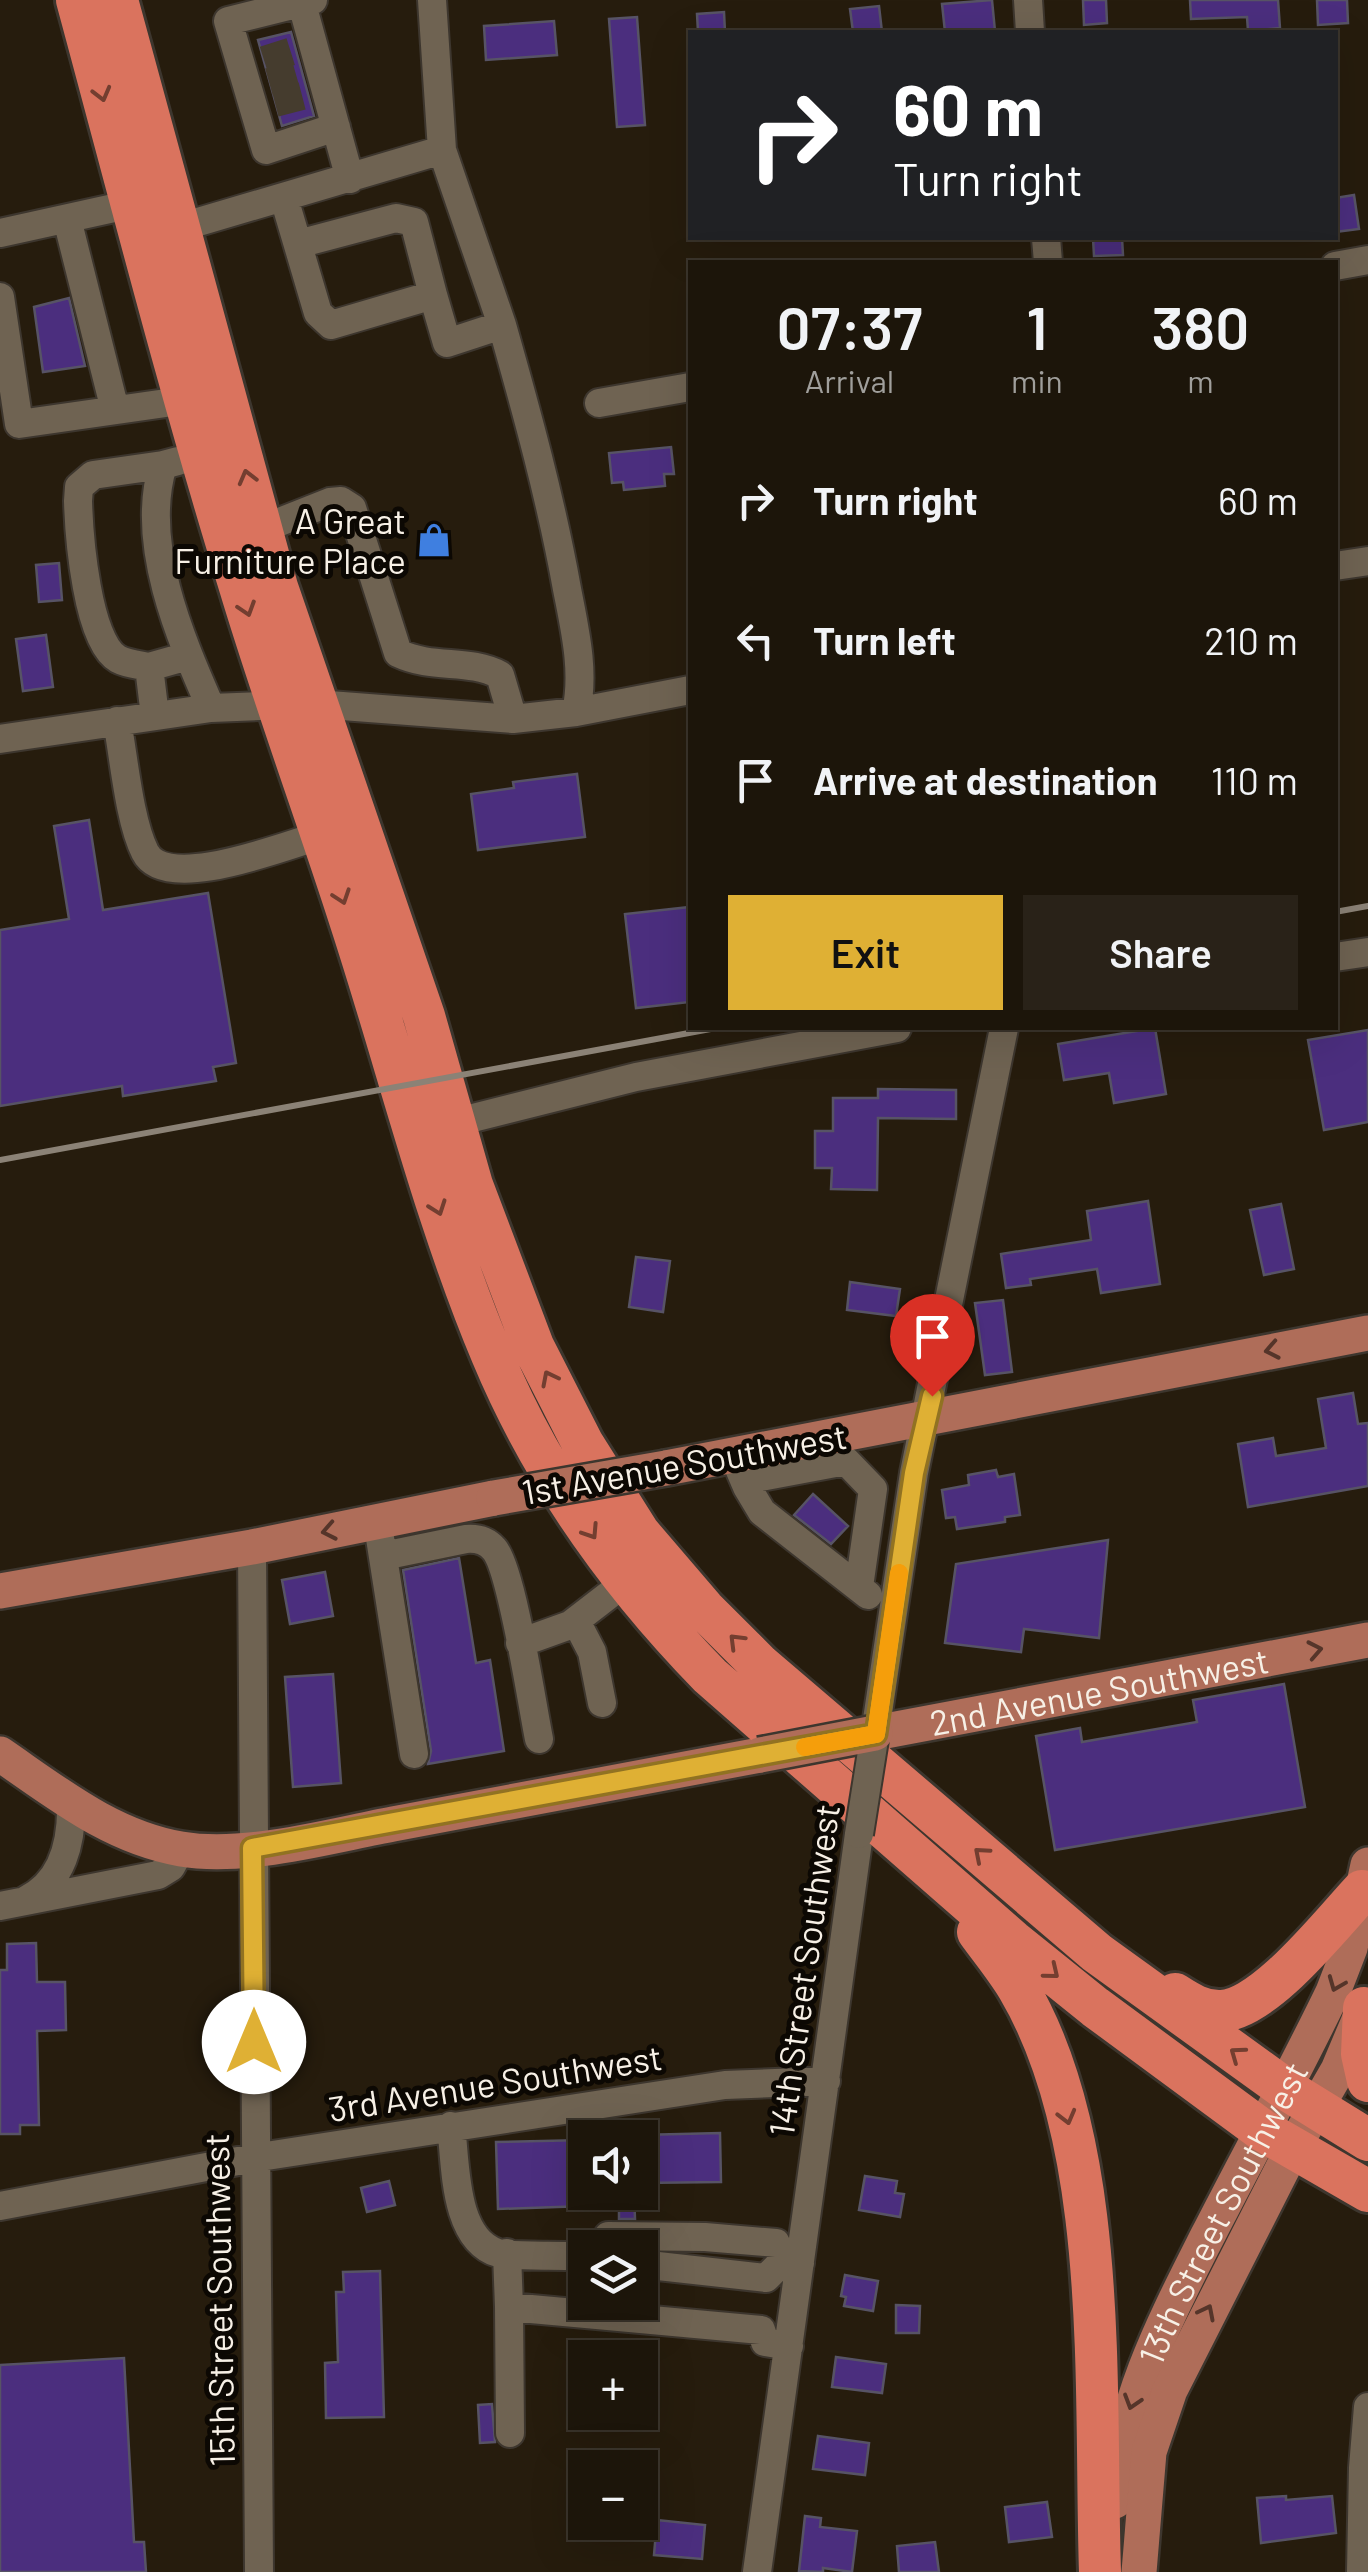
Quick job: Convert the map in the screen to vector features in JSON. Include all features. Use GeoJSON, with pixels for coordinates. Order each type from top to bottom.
{"type":"FeatureCollection","features":[{"type":"Feature","properties":{"kind":"highway"},"geometry":{"type":"LineString","coordinates":[[76,0],[187,400],[183,460],[297,704],[424,1016],[472,1185],[533,1346],[583,1444],[640,1532],[704,1609],[760,1665],[1097,1954],[1301,2099],[1368,2140]]}},
{"type":"Feature","properties":{"kind":"highway"},"geometry":{"type":"LineString","coordinates":[[118,0],[262,530],[322,835],[384,1024],[432,1194],[492,1356],[541,1454],[600,1547],[664,1629],[710,1676],[1095,2007],[1277,2139],[1368,2192]]}},
{"type":"Feature","properties":{"kind":"highway"},"geometry":{"type":"LineString","coordinates":[[941,1878],[1019,1989],[1067,2112],[1079,2168],[1092,2281],[1100,2572]]}},
{"type":"Feature","properties":{"kind":"highway"},"geometry":{"type":"LineString","coordinates":[[1097,1954],[1196,2007],[1221,2012],[1247,2006],[1269,1990],[1365,1878]]}},
{"type":"Feature","properties":{"kind":"highway"},"geometry":{"type":"LineString","coordinates":[[1366,2002],[1362,2054],[1368,2081]]}},
{"type":"Feature","properties":{"kind":"main road","name":"1st Avenue Southwest"},"geometry":{"type":"LineString","coordinates":[[0,1591],[666,1468],[739,1468],[843,1448],[928,1419],[1368,1333]]}},
{"type":"Feature","properties":{"kind":"main road","name":"2nd Avenue Southwest"},"geometry":{"type":"LineString","coordinates":[[0,1754],[105,1824],[142,1839],[208,1852],[252,1848],[876,1734],[1368,1640]]}},
{"type":"Feature","properties":{"kind":"main road","name":"13th Street Southwest"},"geometry":{"type":"LineString","coordinates":[[1301,2099],[1350,1948],[1365,1878]]}},
{"type":"Feature","properties":{"kind":"main road","name":"13th Street Southwest"},"geometry":{"type":"LineString","coordinates":[[1114,2572],[1118,2466],[1141,2374],[1301,2099],[1366,2002]]}},
{"type":"Feature","properties":{"kind":"main road","name":"13th Street Southwest"},"geometry":{"type":"LineString","coordinates":[[1139,2572],[1145,2477],[1158,2421],[1277,2139]]}},
{"type":"Feature","properties":{"kind":"street"},"geometry":{"type":"LineString","coordinates":[[432,0],[442,150],[502,325],[558,534],[577,640],[580,694],[576,712]]}},
{"type":"Feature","properties":{"kind":"street"},"geometry":{"type":"LineString","coordinates":[[1028,0],[1030,30]]}},
{"type":"Feature","properties":{"kind":"street"},"geometry":{"type":"LineString","coordinates":[[336,127],[266,150],[258,85],[228,21],[270,6],[307,2],[314,69],[336,127],[350,179]]}},
{"type":"Feature","properties":{"kind":"street"},"geometry":{"type":"LineString","coordinates":[[178,228],[442,150]]}},
{"type":"Feature","properties":{"kind":"street"},"geometry":{"type":"LineString","coordinates":[[284,198],[318,314],[331,325],[427,297]]}},
{"type":"Feature","properties":{"kind":"street"},"geometry":{"type":"LineString","coordinates":[[0,233],[132,204]]}},
{"type":"Feature","properties":{"kind":"street"},"geometry":{"type":"LineString","coordinates":[[300,251],[396,218],[414,222],[427,297]]}},
{"type":"Feature","properties":{"kind":"street"},"geometry":{"type":"LineString","coordinates":[[67,219],[115,410]]}},
{"type":"Feature","properties":{"kind":"street"},"geometry":{"type":"LineString","coordinates":[[300,251],[400,232],[447,343],[502,325]]}},
{"type":"Feature","properties":{"kind":"street"},"geometry":{"type":"LineString","coordinates":[[1338,265],[1368,260]]}},
{"type":"Feature","properties":{"kind":"street"},"geometry":{"type":"LineString","coordinates":[[0,297],[19,424],[187,400]]}},
{"type":"Feature","properties":{"kind":"street"},"geometry":{"type":"LineString","coordinates":[[600,403],[688,387]]}},
{"type":"Feature","properties":{"kind":"street"},"geometry":{"type":"LineString","coordinates":[[183,460],[93,475],[79,487],[79,528],[94,613],[102,638],[118,659],[149,667],[188,656]]}},
{"type":"Feature","properties":{"kind":"street"},"geometry":{"type":"LineString","coordinates":[[183,460],[154,520],[172,608],[211,708]]}},
{"type":"Feature","properties":{"kind":"street"},"geometry":{"type":"LineString","coordinates":[[262,530],[330,502],[340,501],[352,508],[398,653],[435,665],[487,668],[500,675],[512,719]]}},
{"type":"Feature","properties":{"kind":"street"},"geometry":{"type":"LineString","coordinates":[[1338,566],[1368,561]]}},
{"type":"Feature","properties":{"kind":"street"},"geometry":{"type":"LineString","coordinates":[[149,667],[155,716]]}},
{"type":"Feature","properties":{"kind":"street"},"geometry":{"type":"LineString","coordinates":[[0,739],[211,708],[297,704],[512,719],[576,712],[688,690]]}},
{"type":"Feature","properties":{"kind":"street"},"geometry":{"type":"LineString","coordinates":[[117,721],[138,831],[146,855],[159,866],[175,870],[212,866],[322,835]]}},
{"type":"Feature","properties":{"kind":"street"},"geometry":{"type":"LineString","coordinates":[[1338,957],[1368,952]]}},
{"type":"Feature","properties":{"kind":"street"},"geometry":{"type":"LineString","coordinates":[[453,1123],[636,1077],[885,1030]]}},
{"type":"Feature","properties":{"kind":"street","name":"14th Street Southwest"},"geometry":{"type":"LineString","coordinates":[[757,2572],[788,2346],[792,2262],[826,2080],[911,1494],[1004,1030]]}},
{"type":"Feature","properties":{"kind":"street"},"geometry":{"type":"LineString","coordinates":[[843,1448],[873,1489],[859,1587]]}},
{"type":"Feature","properties":{"kind":"street"},"geometry":{"type":"LineString","coordinates":[[739,1468],[762,1512],[893,1617]]}},
{"type":"Feature","properties":{"kind":"street"},"geometry":{"type":"LineString","coordinates":[[873,1489],[911,1494]]}},
{"type":"Feature","properties":{"kind":"street"},"geometry":{"type":"LineString","coordinates":[[377,1521],[414,1754]]}},
{"type":"Feature","properties":{"kind":"street"},"geometry":{"type":"LineString","coordinates":[[382,1556],[466,1539],[484,1542],[501,1560],[539,1738]]}},
{"type":"Feature","properties":{"kind":"street","name":"15th Street Southwest"},"geometry":{"type":"LineString","coordinates":[[252,1546],[259,2572]]}},
{"type":"Feature","properties":{"kind":"street"},"geometry":{"type":"LineString","coordinates":[[520,1642],[557,1632],[576,1621],[627,1580]]}},
{"type":"Feature","properties":{"kind":"street"},"geometry":{"type":"LineString","coordinates":[[576,1621],[592,1652],[602,1703]]}},
{"type":"Feature","properties":{"kind":"street"},"geometry":{"type":"LineString","coordinates":[[10,1905],[45,1888],[58,1869],[72,1822],[70,1803]]}},
{"type":"Feature","properties":{"kind":"street"},"geometry":{"type":"LineString","coordinates":[[10,1905],[158,1875],[171,1867],[181,1849]]}},
{"type":"Feature","properties":{"kind":"street","name":"3rd Avenue Southwest"},"geometry":{"type":"LineString","coordinates":[[0,2206],[450,2126],[725,2085],[826,2080]]}},
{"type":"Feature","properties":{"kind":"street"},"geometry":{"type":"LineString","coordinates":[[450,2126],[461,2214],[477,2237],[497,2253],[568,2256]]}},
{"type":"Feature","properties":{"kind":"street"},"geometry":{"type":"LineString","coordinates":[[658,2237],[776,2243],[792,2262],[766,2278],[658,2266]]}},
{"type":"Feature","properties":{"kind":"street"},"geometry":{"type":"LineString","coordinates":[[507,2253],[510,2434]]}},
{"type":"Feature","properties":{"kind":"street"},"geometry":{"type":"LineString","coordinates":[[509,2306],[761,2330],[765,2342],[788,2346]]}},
{"type":"Feature","properties":{"kind":"street"},"geometry":{"type":"LineString","coordinates":[[1362,2572],[1368,2407]]}},
{"type":"Feature","properties":{"kind":"building"},"geometry":{"type":"Polygon","coordinates":[[[992,0],[995,30],[945,30],[942,4],[992,0]]]}},
{"type":"Feature","properties":{"kind":"building"},"geometry":{"type":"Polygon","coordinates":[[[1083,0],[1106,0],[1107,23],[1084,25],[1083,0]]]}},
{"type":"Feature","properties":{"kind":"building"},"geometry":{"type":"Polygon","coordinates":[[[1190,0],[1278,0],[1280,28],[1248,30],[1247,17],[1191,19],[1190,0]]]}},
{"type":"Feature","properties":{"kind":"building"},"geometry":{"type":"Polygon","coordinates":[[[1317,0],[1347,0],[1348,23],[1318,25],[1317,0]]]}},
{"type":"Feature","properties":{"kind":"building"},"geometry":{"type":"Polygon","coordinates":[[[879,6],[882,30],[853,30],[850,9],[879,6]]]}},
{"type":"Feature","properties":{"kind":"building"},"geometry":{"type":"Polygon","coordinates":[[[724,12],[725,30],[698,30],[697,14],[724,12]]]}},
{"type":"Feature","properties":{"kind":"building"},"geometry":{"type":"Polygon","coordinates":[[[637,17],[645,125],[617,127],[609,19],[637,17]]]}},
{"type":"Feature","properties":{"kind":"building"},"geometry":{"type":"Polygon","coordinates":[[[554,21],[557,55],[486,60],[484,26],[554,21]]]}},
{"type":"Feature","properties":{"kind":"building"},"geometry":{"type":"Polygon","coordinates":[[[291,32],[314,116],[282,126],[258,40],[291,32]]]}},
{"type":"Feature","properties":{"kind":"building"},"geometry":{"type":"Polygon","coordinates":[[[1354,195],[1359,229],[1338,232],[1338,198],[1354,195]]]}},
{"type":"Feature","properties":{"kind":"building"},"geometry":{"type":"Polygon","coordinates":[[[1093,240],[1122,240],[1123,255],[1094,256],[1093,240]]]}},
{"type":"Feature","properties":{"kind":"building"},"geometry":{"type":"Polygon","coordinates":[[[69,298],[85,366],[43,372],[34,307],[69,298]]]}},
{"type":"Feature","properties":{"kind":"building"},"geometry":{"type":"Polygon","coordinates":[[[671,447],[674,474],[664,474],[665,486],[624,490],[623,482],[612,483],[609,453],[671,447]]]}},
{"type":"Feature","properties":{"kind":"building"},"geometry":{"type":"Polygon","coordinates":[[[59,563],[62,600],[39,602],[36,565],[59,563]]]}},
{"type":"Feature","properties":{"kind":"building"},"geometry":{"type":"Polygon","coordinates":[[[46,635],[53,687],[23,691],[16,639],[46,635]]]}},
{"type":"Feature","properties":{"kind":"building"},"geometry":{"type":"Polygon","coordinates":[[[577,774],[585,837],[478,850],[471,794],[514,788],[513,782],[577,774]]]}},
{"type":"Feature","properties":{"kind":"building"},"geometry":{"type":"Polygon","coordinates":[[[89,820],[103,910],[208,893],[236,1063],[213,1067],[216,1081],[123,1096],[122,1086],[0,1106],[0,930],[69,919],[54,826],[89,820]]]}},
{"type":"Feature","properties":{"kind":"building"},"geometry":{"type":"Polygon","coordinates":[[[688,907],[688,1002],[636,1008],[625,914],[688,907]]]}},
{"type":"Feature","properties":{"kind":"building"},"geometry":{"type":"Polygon","coordinates":[[[1155,1030],[1166,1094],[1114,1103],[1109,1073],[1064,1080],[1058,1044],[1155,1030]]]}},
{"type":"Feature","properties":{"kind":"building"},"geometry":{"type":"Polygon","coordinates":[[[1368,1030],[1368,1122],[1324,1130],[1308,1040],[1368,1030]]]}},
{"type":"Feature","properties":{"kind":"building"},"geometry":{"type":"Polygon","coordinates":[[[878,1089],[956,1090],[956,1119],[878,1118],[877,1190],[831,1189],[832,1168],[815,1168],[815,1131],[833,1131],[833,1098],[878,1098],[878,1089]]]}},
{"type":"Feature","properties":{"kind":"building"},"geometry":{"type":"Polygon","coordinates":[[[1148,1201],[1160,1284],[1101,1293],[1097,1269],[1030,1279],[1031,1285],[1006,1288],[1001,1254],[1091,1240],[1087,1211],[1148,1201]]]}},
{"type":"Feature","properties":{"kind":"building"},"geometry":{"type":"Polygon","coordinates":[[[1281,1204],[1294,1269],[1264,1275],[1250,1210],[1281,1204]]]}},
{"type":"Feature","properties":{"kind":"building"},"geometry":{"type":"Polygon","coordinates":[[[636,1257],[670,1261],[663,1312],[629,1307],[636,1257]]]}},
{"type":"Feature","properties":{"kind":"building"},"geometry":{"type":"Polygon","coordinates":[[[850,1282],[900,1289],[896,1316],[847,1310],[850,1282]]]}},
{"type":"Feature","properties":{"kind":"building"},"geometry":{"type":"Polygon","coordinates":[[[1003,1300],[1012,1372],[985,1375],[975,1303],[1003,1300]]]}},
{"type":"Feature","properties":{"kind":"building"},"geometry":{"type":"Polygon","coordinates":[[[1353,1393],[1358,1424],[1368,1423],[1368,1486],[1248,1507],[1238,1444],[1273,1438],[1276,1456],[1326,1448],[1318,1399],[1353,1393]]]}},
{"type":"Feature","properties":{"kind":"building"},"geometry":{"type":"Polygon","coordinates":[[[996,1470],[998,1477],[1014,1474],[1020,1515],[1005,1517],[1005,1522],[957,1529],[955,1517],[946,1518],[942,1490],[969,1485],[968,1475],[996,1470]]]}},
{"type":"Feature","properties":{"kind":"building"},"geometry":{"type":"Polygon","coordinates":[[[813,1494],[848,1526],[831,1544],[794,1515],[813,1494]]]}},
{"type":"Feature","properties":{"kind":"building"},"geometry":{"type":"Polygon","coordinates":[[[1108,1540],[1099,1638],[1024,1629],[1021,1652],[945,1643],[956,1564],[1108,1540]]]}},
{"type":"Feature","properties":{"kind":"building"},"geometry":{"type":"Polygon","coordinates":[[[459,1558],[476,1663],[490,1660],[504,1751],[428,1764],[431,1751],[403,1570],[459,1558]]]}},
{"type":"Feature","properties":{"kind":"building"},"geometry":{"type":"Polygon","coordinates":[[[325,1572],[333,1616],[290,1624],[282,1580],[325,1572]]]}},
{"type":"Feature","properties":{"kind":"building"},"geometry":{"type":"Polygon","coordinates":[[[333,1674],[341,1783],[293,1787],[285,1677],[333,1674]]]}},
{"type":"Feature","properties":{"kind":"building"},"geometry":{"type":"Polygon","coordinates":[[[1284,1684],[1305,1807],[1055,1850],[1036,1736],[1080,1728],[1082,1742],[1197,1722],[1193,1700],[1284,1684]]]}},
{"type":"Feature","properties":{"kind":"building"},"geometry":{"type":"Polygon","coordinates":[[[36,1943],[37,1982],[65,1982],[66,2030],[37,2031],[39,2125],[20,2125],[20,2134],[0,2134],[0,1970],[7,1970],[7,1944],[36,1943]]]}},
{"type":"Feature","properties":{"kind":"building"},"geometry":{"type":"Polygon","coordinates":[[[720,2133],[721,2182],[658,2183],[658,2135],[720,2133]]]}},
{"type":"Feature","properties":{"kind":"building"},"geometry":{"type":"Polygon","coordinates":[[[568,2140],[568,2207],[498,2209],[496,2142],[568,2140]]]}},
{"type":"Feature","properties":{"kind":"building"},"geometry":{"type":"Polygon","coordinates":[[[865,2176],[897,2181],[895,2193],[904,2194],[900,2217],[859,2210],[865,2176]]]}},
{"type":"Feature","properties":{"kind":"building"},"geometry":{"type":"Polygon","coordinates":[[[389,2181],[395,2205],[367,2212],[361,2188],[389,2181]]]}},
{"type":"Feature","properties":{"kind":"building"},"geometry":{"type":"Polygon","coordinates":[[[619,2210],[635,2210],[635,2219],[619,2219],[619,2210]]]}},
{"type":"Feature","properties":{"kind":"building"},"geometry":{"type":"Polygon","coordinates":[[[380,2271],[384,2417],[326,2418],[325,2363],[338,2362],[336,2292],[344,2292],[343,2272],[380,2271]]]}},
{"type":"Feature","properties":{"kind":"building"},"geometry":{"type":"Polygon","coordinates":[[[845,2275],[878,2281],[873,2311],[844,2306],[846,2297],[841,2296],[845,2275]]]}},
{"type":"Feature","properties":{"kind":"building"},"geometry":{"type":"Polygon","coordinates":[[[896,2305],[920,2306],[919,2333],[896,2333],[896,2305]]]}},
{"type":"Feature","properties":{"kind":"building"},"geometry":{"type":"Polygon","coordinates":[[[836,2357],[886,2364],[882,2393],[832,2387],[836,2357]]]}},
{"type":"Feature","properties":{"kind":"building"},"geometry":{"type":"Polygon","coordinates":[[[124,2358],[134,2542],[144,2542],[146,2572],[0,2572],[0,2365],[124,2358]]]}},
{"type":"Feature","properties":{"kind":"building"},"geometry":{"type":"Polygon","coordinates":[[[492,2404],[495,2442],[480,2443],[478,2405],[492,2404]]]}},
{"type":"Feature","properties":{"kind":"building"},"geometry":{"type":"Polygon","coordinates":[[[818,2436],[869,2443],[865,2475],[813,2469],[818,2436]]]}},
{"type":"Feature","properties":{"kind":"building"},"geometry":{"type":"Polygon","coordinates":[[[1286,2496],[1286,2500],[1332,2496],[1336,2533],[1261,2543],[1257,2498],[1286,2496]]]}},
{"type":"Feature","properties":{"kind":"building"},"geometry":{"type":"Polygon","coordinates":[[[1047,2502],[1052,2537],[1009,2542],[1005,2507],[1047,2502]]]}},
{"type":"Feature","properties":{"kind":"building"},"geometry":{"type":"Polygon","coordinates":[[[805,2516],[821,2518],[820,2527],[857,2531],[852,2572],[823,2568],[823,2572],[799,2571],[805,2516]]]}},
{"type":"Feature","properties":{"kind":"building"},"geometry":{"type":"Polygon","coordinates":[[[658,2520],[705,2525],[702,2559],[654,2555],[658,2520]]]}},
{"type":"Feature","properties":{"kind":"building"},"geometry":{"type":"Polygon","coordinates":[[[935,2542],[939,2572],[899,2572],[897,2546],[935,2542]]]}},
{"type":"Feature","properties":{"kind":"tunnel"},"geometry":{"type":"LineString","coordinates":[[264,60],[302,48]]}},
{"type":"Feature","properties":{"kind":"tunnel"},"geometry":{"type":"LineString","coordinates":[[269,82],[308,71]]}},
{"type":"Feature","properties":{"kind":"tunnel"},"geometry":{"type":"LineString","coordinates":[[275,103],[314,93]]}},
{"type":"Feature","properties":{"kind":"railway"},"geometry":{"type":"LineString","coordinates":[[1338,911],[1368,906]]}},
{"type":"Feature","properties":{"kind":"railway"},"geometry":{"type":"LineString","coordinates":[[0,1160],[705,1030]]}},
{"type":"Feature","properties":{"kind":"slow traffic"},"geometry":{"type":"LineString","coordinates":[[805,1747],[876,1734],[899,1573]]}},
{"type":"Feature","properties":{"kind":"place","name":"A Great Furniture Place"},"geometry":{"type":"Point","coordinates":[434,540]}},
{"type":"Feature","properties":{"kind":"route"},"geometry":{"type":"LineString","coordinates":[[254,2042],[252,1848],[876,1734],[914,1473],[932,1396]]}}]}
